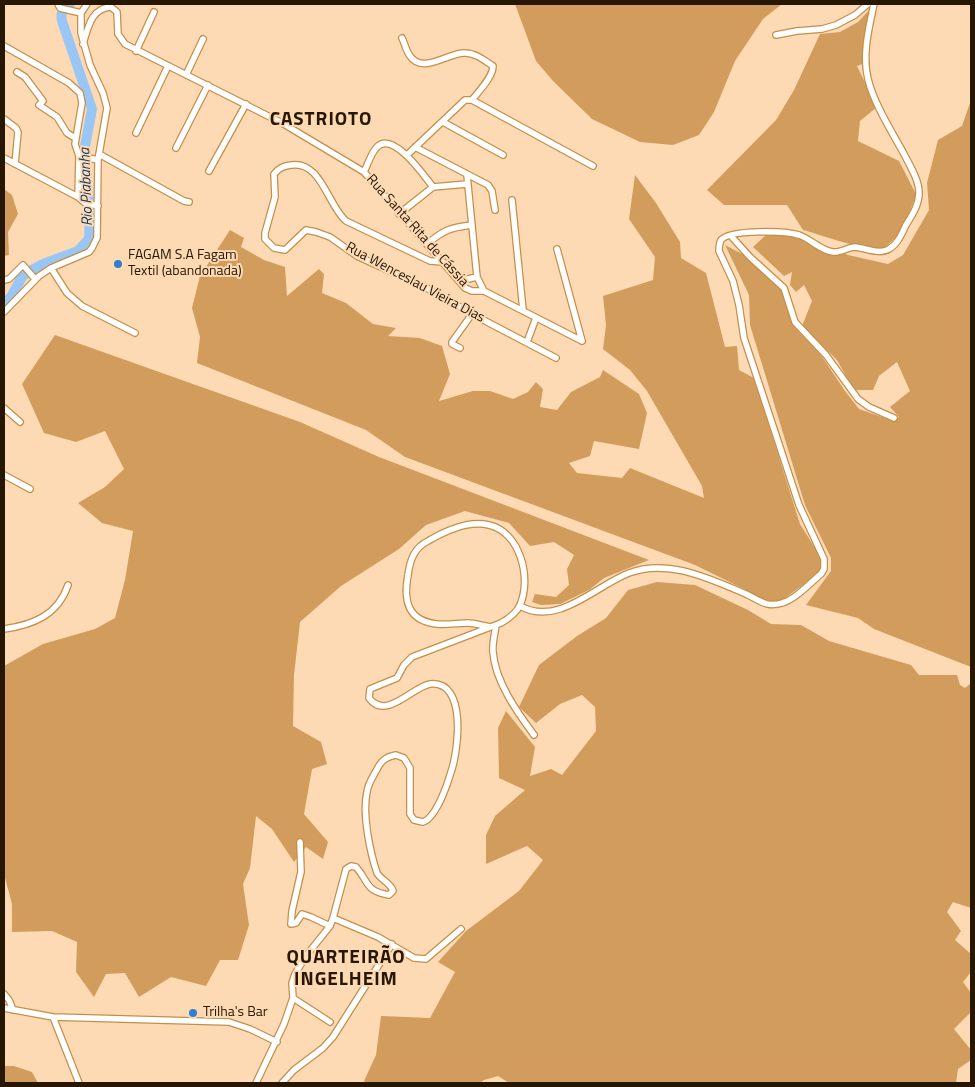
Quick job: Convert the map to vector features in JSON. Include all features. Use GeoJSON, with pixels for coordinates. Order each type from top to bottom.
{"type":"FeatureCollection","features":[{"type":"Feature","properties":{"kind":"street"},"geometry":{"type":"LineString","coordinates":[[4,312],[34,276],[86,254],[92,248],[98,234],[95,206],[97,158],[106,108],[105,100],[83,44],[80,23],[81,13],[87,4]]}},
{"type":"Feature","properties":{"kind":"street"},"geometry":{"type":"LineString","coordinates":[[776,35],[822,29],[836,25],[854,15],[868,4]]}},
{"type":"Feature","properties":{"kind":"street"},"geometry":{"type":"LineString","coordinates":[[520,606],[542,611],[557,609],[584,598],[629,573],[663,568],[695,574],[770,605],[784,603],[821,574],[824,569],[824,559],[799,505],[744,338],[733,281],[719,251],[719,244],[722,239],[730,236],[755,232],[800,236],[834,252],[854,247],[880,252],[896,244],[915,210],[919,191],[913,172],[868,80],[866,66],[868,33],[874,4]]}},
{"type":"Feature","properties":{"kind":"street"},"geometry":{"type":"LineString","coordinates":[[59,6],[81,13]]}},
{"type":"Feature","properties":{"kind":"street","name":"Rua Santa Rita de Cássia"},"geometry":{"type":"LineString","coordinates":[[83,44],[95,14],[102,8],[111,7],[117,12],[119,38],[125,44],[282,123],[364,172],[465,288],[472,291],[484,291],[582,341],[557,249]]}},
{"type":"Feature","properties":{"kind":"street"},"geometry":{"type":"LineString","coordinates":[[136,50],[154,12]]}},
{"type":"Feature","properties":{"kind":"street"},"geometry":{"type":"LineString","coordinates":[[402,38],[410,57],[423,64],[432,63],[454,54],[466,53],[476,56],[493,66],[494,70],[472,100]]}},
{"type":"Feature","properties":{"kind":"street"},"geometry":{"type":"LineString","coordinates":[[186,75],[203,39]]}},
{"type":"Feature","properties":{"kind":"street"},"geometry":{"type":"LineString","coordinates":[[4,46],[69,83],[80,93],[82,103],[75,138],[76,150],[81,156],[97,158],[184,202],[188,202]]}},
{"type":"Feature","properties":{"kind":"street"},"geometry":{"type":"LineString","coordinates":[[136,132],[168,66]]}},
{"type":"Feature","properties":{"kind":"street"},"geometry":{"type":"LineString","coordinates":[[16,72],[25,77],[43,100],[39,105],[57,117],[67,133],[75,138]]}},
{"type":"Feature","properties":{"kind":"street"},"geometry":{"type":"LineString","coordinates":[[176,148],[208,85]]}},
{"type":"Feature","properties":{"kind":"street"},"geometry":{"type":"LineString","coordinates":[[407,155],[465,100],[472,100],[593,166]]}},
{"type":"Feature","properties":{"kind":"street"},"geometry":{"type":"LineString","coordinates":[[208,171],[246,104]]}},
{"type":"Feature","properties":{"kind":"street"},"geometry":{"type":"LineString","coordinates":[[4,120],[16,128],[18,132],[15,164]]}},
{"type":"Feature","properties":{"kind":"street"},"geometry":{"type":"LineString","coordinates":[[443,122],[502,155]]}},
{"type":"Feature","properties":{"kind":"street"},"geometry":{"type":"LineString","coordinates":[[364,172],[376,148],[382,144],[394,145],[407,155],[434,187]]}},
{"type":"Feature","properties":{"kind":"street"},"geometry":{"type":"LineString","coordinates":[[415,148],[478,179],[491,188],[495,210]]}},
{"type":"Feature","properties":{"kind":"street"},"geometry":{"type":"LineString","coordinates":[[78,197],[81,156]]}},
{"type":"Feature","properties":{"kind":"street"},"geometry":{"type":"LineString","coordinates":[[4,158],[78,197],[85,203],[95,206]]}},
{"type":"Feature","properties":{"kind":"street","name":"Rua Wenceslau Vieira Dias"},"geometry":{"type":"LineString","coordinates":[[442,262],[430,261],[346,221],[309,168],[301,164],[289,165],[280,168],[274,174],[276,198],[267,224],[265,239],[274,248],[285,250],[306,230],[316,232],[330,238],[357,256],[425,287],[556,358]]}},
{"type":"Feature","properties":{"kind":"street"},"geometry":{"type":"LineString","coordinates":[[467,175],[477,277],[484,291]]}},
{"type":"Feature","properties":{"kind":"street"},"geometry":{"type":"LineString","coordinates":[[399,214],[434,187],[467,184]]}},
{"type":"Feature","properties":{"kind":"street"},"geometry":{"type":"LineString","coordinates":[[512,200],[523,310]]}},
{"type":"Feature","properties":{"kind":"street"},"geometry":{"type":"LineString","coordinates":[[427,244],[441,232],[452,227],[472,225]]}},
{"type":"Feature","properties":{"kind":"street"},"geometry":{"type":"LineString","coordinates":[[730,236],[780,284],[786,294],[795,322],[826,355],[858,399],[868,407],[894,418]]}},
{"type":"Feature","properties":{"kind":"street"},"geometry":{"type":"LineString","coordinates":[[4,280],[9,279],[22,266],[26,267],[34,276]]}},
{"type":"Feature","properties":{"kind":"street"},"geometry":{"type":"LineString","coordinates":[[52,268],[67,293],[82,306],[135,334]]}},
{"type":"Feature","properties":{"kind":"street"},"geometry":{"type":"LineString","coordinates":[[459,281],[477,277]]}},
{"type":"Feature","properties":{"kind":"street"},"geometry":{"type":"LineString","coordinates":[[460,348],[452,343],[472,314]]}},
{"type":"Feature","properties":{"kind":"street"},"geometry":{"type":"LineString","coordinates":[[527,342],[536,318]]}},
{"type":"Feature","properties":{"kind":"street"},"geometry":{"type":"LineString","coordinates":[[4,408],[20,422]]}},
{"type":"Feature","properties":{"kind":"street"},"geometry":{"type":"LineString","coordinates":[[4,474],[30,488]]}},
{"type":"Feature","properties":{"kind":"street"},"geometry":{"type":"LineString","coordinates":[[256,1083],[277,1042],[293,998],[292,983],[301,964],[330,926],[348,867],[356,866],[365,883],[375,891],[388,895],[393,891],[377,874],[366,814],[366,794],[369,783],[381,762],[396,755],[407,762],[410,768],[410,814],[414,820],[423,822],[430,818],[435,810],[457,754],[458,713],[454,699],[446,688],[428,684],[398,702],[383,706],[372,702],[369,698],[370,690],[397,678],[404,665],[420,653],[493,626],[507,619],[520,606],[523,590],[523,564],[513,543],[498,529],[488,525],[464,526],[446,531],[416,549],[410,562],[406,595],[410,610],[422,621],[438,624],[468,623],[493,626]]}},
{"type":"Feature","properties":{"kind":"street"},"geometry":{"type":"LineString","coordinates":[[4,629],[30,624],[44,616],[58,606],[64,598],[68,585]]}},
{"type":"Feature","properties":{"kind":"street"},"geometry":{"type":"LineString","coordinates":[[493,626],[493,654],[496,664],[513,707],[534,734]]}},
{"type":"Feature","properties":{"kind":"street"},"geometry":{"type":"LineString","coordinates":[[300,842],[301,872],[291,924],[296,923],[302,914],[330,926]]}},
{"type":"Feature","properties":{"kind":"street"},"geometry":{"type":"LineString","coordinates":[[333,918],[392,944],[414,958],[426,959],[460,929]]}},
{"type":"Feature","properties":{"kind":"street"},"geometry":{"type":"LineString","coordinates":[[282,1083],[294,1070],[333,1037],[392,944]]}},
{"type":"Feature","properties":{"kind":"street"},"geometry":{"type":"LineString","coordinates":[[4,994],[7,996],[13,1010]]}},
{"type":"Feature","properties":{"kind":"street"},"geometry":{"type":"LineString","coordinates":[[293,998],[330,1022]]}},
{"type":"Feature","properties":{"kind":"street"},"geometry":{"type":"LineString","coordinates":[[4,1008],[53,1017],[229,1022],[250,1029],[277,1042]]}},
{"type":"Feature","properties":{"kind":"street"},"geometry":{"type":"LineString","coordinates":[[53,1017],[79,1083]]}},
{"type":"Feature","properties":{"kind":"shaded area"},"geometry":{"type":"Polygon","coordinates":[[[515,4],[782,4],[763,19],[735,61],[714,112],[699,135],[673,145],[640,142],[592,119],[553,81],[536,61],[515,4]]]}},
{"type":"Feature","properties":{"kind":"shaded area"},"geometry":{"type":"Polygon","coordinates":[[[874,5],[868,62],[857,66],[877,107],[860,121],[858,141],[899,161],[916,194],[908,216],[894,239],[888,245],[875,249],[803,230],[787,205],[724,205],[707,190],[776,120],[794,90],[820,34],[840,32],[858,22],[874,5]]]}},
{"type":"Feature","properties":{"kind":"shaded area"},"geometry":{"type":"Polygon","coordinates":[[[971,100],[971,667],[874,629],[858,618],[806,605],[831,571],[831,558],[805,505],[750,325],[749,295],[725,245],[748,257],[784,288],[792,324],[821,355],[859,409],[893,421],[899,417],[890,407],[910,391],[897,362],[879,376],[873,390],[854,390],[837,360],[802,326],[812,301],[804,285],[796,292],[790,285],[792,272],[784,276],[753,247],[767,234],[790,235],[848,255],[888,264],[903,255],[929,210],[927,183],[938,140],[962,126],[971,100]]]}},
{"type":"Feature","properties":{"kind":"shaded area"},"geometry":{"type":"Polygon","coordinates":[[[635,175],[656,203],[680,242],[681,258],[706,273],[725,347],[737,346],[739,370],[754,378],[800,524],[820,556],[823,565],[821,572],[778,603],[766,600],[695,565],[405,457],[366,430],[197,363],[200,337],[192,308],[200,276],[230,230],[244,238],[241,247],[264,260],[285,267],[287,296],[319,269],[324,274],[322,293],[346,303],[373,324],[396,328],[388,336],[420,338],[442,346],[450,374],[439,401],[473,391],[490,391],[513,399],[528,392],[536,382],[543,389],[540,407],[557,410],[571,392],[600,377],[603,370],[639,394],[647,413],[639,449],[594,441],[590,456],[569,463],[577,473],[622,478],[630,468],[704,498],[702,486],[647,391],[630,370],[603,349],[606,325],[603,296],[653,280],[655,257],[629,219],[635,175]]]}},
{"type":"Feature","properties":{"kind":"shaded area"},"geometry":{"type":"Polygon","coordinates":[[[4,189],[12,195],[18,214],[8,232],[9,255],[4,256],[4,189]]]}},
{"type":"Feature","properties":{"kind":"shaded area"},"geometry":{"type":"Polygon","coordinates":[[[55,335],[300,422],[379,457],[649,560],[604,578],[589,590],[560,604],[541,605],[532,602],[535,594],[556,597],[569,585],[567,569],[574,555],[554,542],[530,546],[509,523],[465,511],[426,525],[399,549],[341,586],[300,622],[294,675],[293,726],[321,742],[327,764],[312,769],[304,814],[328,842],[323,859],[306,847],[294,862],[272,829],[256,816],[250,868],[243,884],[249,925],[238,960],[220,960],[206,986],[171,977],[139,997],[125,973],[106,974],[94,997],[76,972],[77,942],[52,931],[12,932],[12,904],[4,874],[4,666],[43,644],[95,629],[115,618],[125,580],[133,531],[102,523],[78,503],[105,487],[124,469],[105,431],[76,442],[44,433],[22,384],[55,335]]]}},
{"type":"Feature","properties":{"kind":"shaded area"},"geometry":{"type":"Polygon","coordinates":[[[657,582],[695,585],[748,610],[771,624],[801,625],[829,641],[911,665],[919,675],[957,675],[960,685],[965,688],[971,683],[971,908],[953,902],[947,912],[961,931],[955,940],[971,954],[971,972],[963,982],[971,993],[971,1012],[954,1029],[971,1050],[971,1060],[958,1069],[956,1083],[509,1083],[498,1076],[480,1083],[367,1083],[364,1081],[376,1055],[381,1016],[430,1018],[455,972],[438,962],[466,931],[519,891],[543,860],[527,846],[486,864],[486,835],[495,816],[525,790],[499,778],[498,728],[506,711],[535,747],[530,776],[551,769],[562,775],[596,731],[595,707],[582,695],[560,704],[536,723],[519,707],[539,665],[577,636],[606,618],[628,590],[657,582]]]}},
{"type":"Feature","properties":{"kind":"shaded area"},"geometry":{"type":"Polygon","coordinates":[[[4,1066],[14,1066],[32,1072],[38,1083],[4,1083],[4,1066]]]}},
{"type":"Feature","properties":{"kind":"waterway","name":"Rio Piabanha"},"geometry":{"type":"LineString","coordinates":[[4,303],[11,297],[22,277],[28,272],[43,264],[78,251],[89,239],[90,214],[84,152],[92,109],[62,21],[63,11],[70,4]]}},
{"type":"Feature","properties":{"kind":"place","name":"FAGAM S.A Fagam Textil (abandonada)"},"geometry":{"type":"Point","coordinates":[118,264]}},
{"type":"Feature","properties":{"kind":"place","name":"Trilha's Bar"},"geometry":{"type":"Point","coordinates":[193,1013]}},
{"type":"Feature","properties":{"kind":"district","name":"CASTRIOTO"},"geometry":{"type":"Point","coordinates":[321,120]}},
{"type":"Feature","properties":{"kind":"district","name":"QUARTEIRÃO INGELHEIM"},"geometry":{"type":"Point","coordinates":[346,969]}}]}
